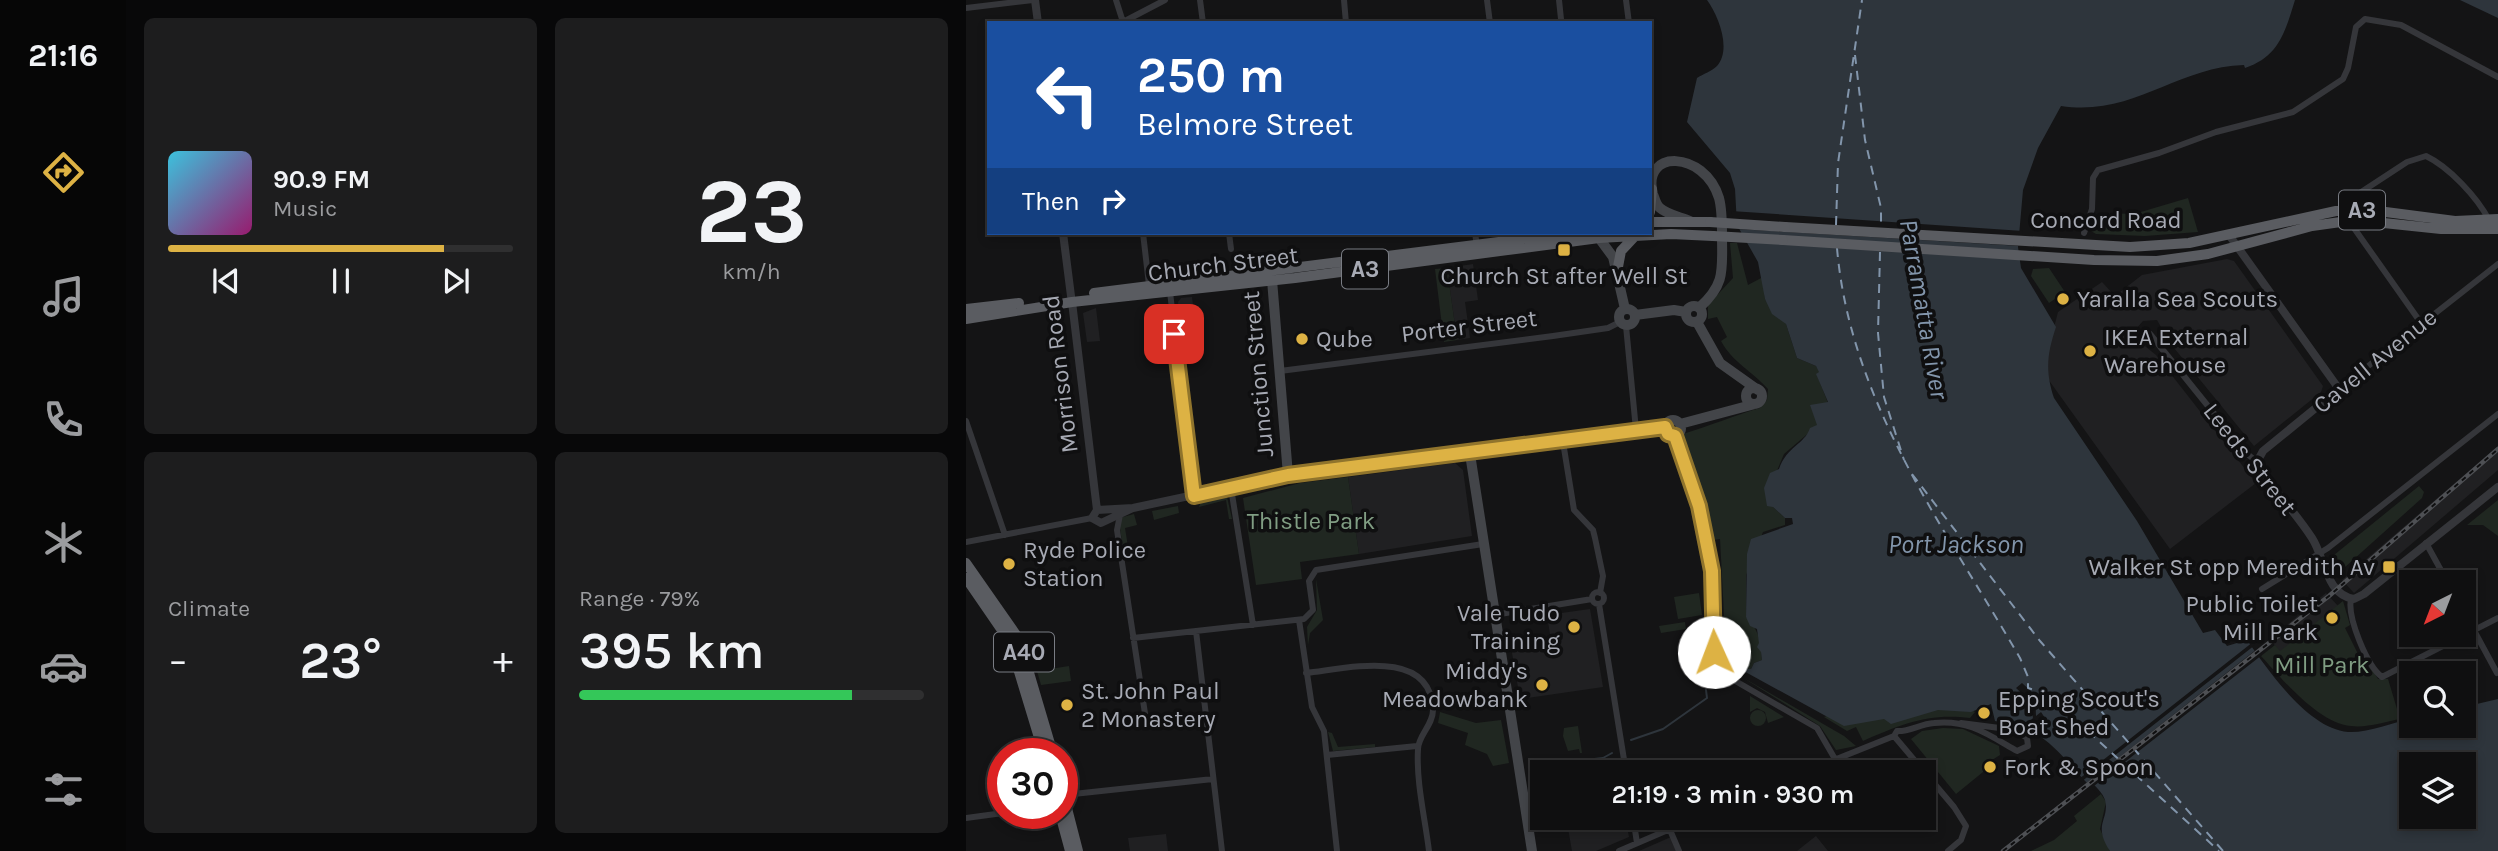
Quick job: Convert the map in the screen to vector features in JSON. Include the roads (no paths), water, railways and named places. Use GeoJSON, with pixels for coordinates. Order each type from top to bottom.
{"type":"FeatureCollection","features":[{"type":"Feature","properties":{"kind":"highway"},"geometry":{"type":"LineString","coordinates":[[2341,211],[2349,200]]}},
{"type":"Feature","properties":{"kind":"highway","name":"Concord Road"},"geometry":{"type":"LineString","coordinates":[[1690,221],[2089,245],[2173,245],[2341,211],[2378,211],[2496,226]]}},
{"type":"Feature","properties":{"kind":"highway","name":"A3"},"geometry":{"type":"LineString","coordinates":[[1652,222],[1690,221]]}},
{"type":"Feature","properties":{"kind":"highway","name":"Concord Road"},"geometry":{"type":"LineString","coordinates":[[1713,236],[2157,261],[2236,248],[2312,226],[2349,221],[2393,222],[2441,229],[2496,226]]}},
{"type":"Feature","properties":{"kind":"highway"},"geometry":{"type":"LineString","coordinates":[[2084,233],[2089,245]]}},
{"type":"Feature","properties":{"kind":"highway","name":"Church Street"},"geometry":{"type":"LineString","coordinates":[[1025,304],[1170,292],[1555,235]]}},
{"type":"Feature","properties":{"kind":"highway"},"geometry":{"type":"LineString","coordinates":[[1617,272],[1620,251],[1636,235]]}},
{"type":"Feature","properties":{"kind":"highway","name":"Church Street"},"geometry":{"type":"LineString","coordinates":[[1072,299],[1149,285],[1272,275],[1599,238],[1636,235],[1713,236]]}},
{"type":"Feature","properties":{"kind":"highway"},"geometry":{"type":"LineString","coordinates":[[966,302],[995,300],[1025,304]]}},
{"type":"Feature","properties":{"kind":"highway","name":"A3"},"geometry":{"type":"LineString","coordinates":[[966,309],[1025,304]]}},
{"type":"Feature","properties":{"kind":"highway","name":"A3"},"geometry":{"type":"LineString","coordinates":[[966,319],[1025,304]]}},
{"type":"Feature","properties":{"kind":"highway","name":"A40"},"geometry":{"type":"LineString","coordinates":[[966,563],[1019,639],[1048,738]]}},
{"type":"Feature","properties":{"kind":"highway","name":"A40"},"geometry":{"type":"LineString","coordinates":[[966,578],[1010,642],[1039,738]]}},
{"type":"Feature","properties":{"kind":"highway"},"geometry":{"type":"LineString","coordinates":[[1064,829],[1070,851]]}},
{"type":"Feature","properties":{"kind":"highway"},"geometry":{"type":"LineString","coordinates":[[1072,829],[1078,851]]}},
{"type":"Feature","properties":{"kind":"main road"},"geometry":{"type":"LineString","coordinates":[[1690,221],[1661,209],[1652,189],[1654,176],[1663,164],[1682,160],[1703,172],[1718,196],[1722,278],[1717,290],[1699,308]]}},
{"type":"Feature","properties":{"kind":"main road"},"geometry":{"type":"LineString","coordinates":[[1599,238],[1611,253],[1625,309]]}},
{"type":"Feature","properties":{"kind":"main road","name":"Junction Street"},"geometry":{"type":"LineString","coordinates":[[1272,275],[1288,475]]}},
{"type":"Feature","properties":{"kind":"main road"},"geometry":{"type":"LineString","coordinates":[[1686,312],[1693,306],[1699,308]]}},
{"type":"Feature","properties":{"kind":"main road"},"geometry":{"type":"LineString","coordinates":[[1697,322],[1702,316],[1699,308]]}},
{"type":"Feature","properties":{"kind":"main road"},"geometry":{"type":"LineString","coordinates":[[1625,309],[1635,314],[1674,310],[1686,312]]}},
{"type":"Feature","properties":{"kind":"main road"},"geometry":{"type":"LineString","coordinates":[[1625,309],[1619,314],[1623,324],[1634,323],[1635,314]]}},
{"type":"Feature","properties":{"kind":"main road"},"geometry":{"type":"LineString","coordinates":[[1686,312],[1689,321],[1697,322]]}},
{"type":"Feature","properties":{"kind":"main road"},"geometry":{"type":"LineString","coordinates":[[1288,475],[1470,454],[1665,427],[1672,420],[1680,424],[1735,409],[1749,398],[1761,399],[1758,390],[1717,359],[1697,322]]}},
{"type":"Feature","properties":{"kind":"main road"},"geometry":{"type":"LineString","coordinates":[[1740,378],[1749,398]]}},
{"type":"Feature","properties":{"kind":"main road"},"geometry":{"type":"LineString","coordinates":[[1665,427],[1668,434],[1675,436],[1681,432],[1680,424]]}},
{"type":"Feature","properties":{"kind":"main road"},"geometry":{"type":"LineString","coordinates":[[1470,454],[1532,851]]}},
{"type":"Feature","properties":{"kind":"street"},"geometry":{"type":"LineString","coordinates":[[966,8],[1034,0],[1038,21]]}},
{"type":"Feature","properties":{"kind":"street"},"geometry":{"type":"LineString","coordinates":[[1116,0],[1122,21]]}},
{"type":"Feature","properties":{"kind":"street"},"geometry":{"type":"LineString","coordinates":[[1124,21],[1165,0]]}},
{"type":"Feature","properties":{"kind":"street"},"geometry":{"type":"LineString","coordinates":[[1200,0],[1203,21]]}},
{"type":"Feature","properties":{"kind":"street"},"geometry":{"type":"LineString","coordinates":[[1344,0],[1346,21]]}},
{"type":"Feature","properties":{"kind":"street"},"geometry":{"type":"LineString","coordinates":[[1486,0],[1490,21]]}},
{"type":"Feature","properties":{"kind":"street"},"geometry":{"type":"LineString","coordinates":[[1559,0],[1561,19]]}},
{"type":"Feature","properties":{"kind":"street"},"geometry":{"type":"LineString","coordinates":[[1626,0],[1629,21]]}},
{"type":"Feature","properties":{"kind":"street"},"geometry":{"type":"LineString","coordinates":[[2084,233],[2092,209],[2093,178],[2098,170],[2159,153],[2216,132],[2293,112],[2343,79],[2356,27],[2362,20],[2378,19],[2401,25],[2498,77]]}},
{"type":"Feature","properties":{"kind":"street"},"geometry":{"type":"LineString","coordinates":[[2349,200],[2407,162],[2426,156],[2438,164],[2478,203],[2496,226]]}},
{"type":"Feature","properties":{"kind":"street"},"geometry":{"type":"LineString","coordinates":[[2349,221],[2421,323]]}},
{"type":"Feature","properties":{"kind":"street","name":"Morrison Road"},"geometry":{"type":"LineString","coordinates":[[1063,235],[1105,516]]}},
{"type":"Feature","properties":{"kind":"street"},"geometry":{"type":"LineString","coordinates":[[1143,235],[1149,285]]}},
{"type":"Feature","properties":{"kind":"street"},"geometry":{"type":"LineString","coordinates":[[1229,235],[1231,249]]}},
{"type":"Feature","properties":{"kind":"street"},"geometry":{"type":"LineString","coordinates":[[1475,235],[1477,246]]}},
{"type":"Feature","properties":{"kind":"street"},"geometry":{"type":"LineString","coordinates":[[2229,235],[2339,389]]}},
{"type":"Feature","properties":{"kind":"street","name":"Cavell Avenue"},"geometry":{"type":"LineString","coordinates":[[2258,462],[2263,451],[2498,264]]}},
{"type":"Feature","properties":{"kind":"street"},"geometry":{"type":"LineString","coordinates":[[1170,292],[1194,496]]}},
{"type":"Feature","properties":{"kind":"street"},"geometry":{"type":"LineString","coordinates":[[1623,324],[1636,430]]}},
{"type":"Feature","properties":{"kind":"street","name":"Porter Street"},"geometry":{"type":"LineString","coordinates":[[1280,371],[1623,324]]}},
{"type":"Feature","properties":{"kind":"street","name":"Leeds Street"},"geometry":{"type":"LineString","coordinates":[[2150,334],[2245,452],[2258,462],[2261,472],[2312,539],[2334,586],[2351,599]]}},
{"type":"Feature","properties":{"kind":"street"},"geometry":{"type":"LineString","coordinates":[[2262,589],[2319,554],[2498,414]]}},
{"type":"Feature","properties":{"kind":"street"},"geometry":{"type":"LineString","coordinates":[[966,421],[1005,535]]}},
{"type":"Feature","properties":{"kind":"street"},"geometry":{"type":"LineString","coordinates":[[1675,436],[1699,506],[1712,571],[1714,652]]}},
{"type":"Feature","properties":{"kind":"street"},"geometry":{"type":"LineString","coordinates":[[1563,442],[1574,510],[1593,530],[1595,538],[1603,576],[1600,593],[1604,598],[1599,604]]}},
{"type":"Feature","properties":{"kind":"street"},"geometry":{"type":"LineString","coordinates":[[966,542],[1105,516],[1288,475]]}},
{"type":"Feature","properties":{"kind":"street"},"geometry":{"type":"LineString","coordinates":[[2439,648],[2382,677],[2374,668],[2352,622],[2349,613],[2351,599],[2364,594],[2498,487]]}},
{"type":"Feature","properties":{"kind":"street"},"geometry":{"type":"LineString","coordinates":[[1231,488],[1252,625]]}},
{"type":"Feature","properties":{"kind":"street"},"geometry":{"type":"LineString","coordinates":[[1105,516],[1133,508]]}},
{"type":"Feature","properties":{"kind":"street"},"geometry":{"type":"LineString","coordinates":[[1105,516],[1117,530],[1146,720]]}},
{"type":"Feature","properties":{"kind":"street"},"geometry":{"type":"LineString","coordinates":[[1105,516],[1117,530]]}},
{"type":"Feature","properties":{"kind":"street"},"geometry":{"type":"LineString","coordinates":[[2426,543],[2441,570]]}},
{"type":"Feature","properties":{"kind":"street"},"geometry":{"type":"LineString","coordinates":[[1133,638],[1299,620],[1309,617],[1313,610],[1309,581],[1316,570],[1483,544]]}},
{"type":"Feature","properties":{"kind":"street"},"geometry":{"type":"LineString","coordinates":[[1592,599],[1594,593],[1600,593]]}},
{"type":"Feature","properties":{"kind":"street"},"geometry":{"type":"LineString","coordinates":[[1494,615],[1592,599],[1599,604],[1624,760]]}},
{"type":"Feature","properties":{"kind":"street"},"geometry":{"type":"LineString","coordinates":[[2476,629],[2498,618]]}},
{"type":"Feature","properties":{"kind":"street"},"geometry":{"type":"LineString","coordinates":[[1299,620],[1313,712],[1324,731],[1337,851]]}},
{"type":"Feature","properties":{"kind":"street"},"geometry":{"type":"LineString","coordinates":[[1196,631],[1222,851]]}},
{"type":"Feature","properties":{"kind":"street"},"geometry":{"type":"LineString","coordinates":[[2476,634],[2497,673]]}},
{"type":"Feature","properties":{"kind":"street"},"geometry":{"type":"LineString","coordinates":[[1306,673],[1390,665],[1411,672],[1426,688],[1433,710],[1430,725],[1417,746],[1429,851]]}},
{"type":"Feature","properties":{"kind":"street"},"geometry":{"type":"LineString","coordinates":[[1722,666],[1724,675],[1817,728],[1835,759],[1894,736],[1897,731],[1904,733],[1926,724],[1961,723],[2018,730],[2028,741],[2027,748],[2022,751],[1987,732],[1961,723]]}},
{"type":"Feature","properties":{"kind":"street"},"geometry":{"type":"LineString","coordinates":[[1716,682],[1724,675]]}},
{"type":"Feature","properties":{"kind":"street"},"geometry":{"type":"LineString","coordinates":[[1901,741],[1904,733]]}},
{"type":"Feature","properties":{"kind":"street"},"geometry":{"type":"LineString","coordinates":[[1894,736],[1901,741],[1966,826],[1961,840],[1948,851]]}},
{"type":"Feature","properties":{"kind":"street"},"geometry":{"type":"LineString","coordinates":[[1327,755],[1417,746]]}},
{"type":"Feature","properties":{"kind":"street"},"geometry":{"type":"LineString","coordinates":[[1078,791],[1213,779]]}},
{"type":"Feature","properties":{"kind":"street"},"geometry":{"type":"LineString","coordinates":[[966,818],[987,815]]}},
{"type":"Feature","properties":{"kind":"street"},"geometry":{"type":"LineString","coordinates":[[1635,830],[1637,843]]}},
{"type":"Feature","properties":{"kind":"street"},"geometry":{"type":"LineString","coordinates":[[1619,851],[1670,830],[1679,851]]}},
{"type":"Feature","properties":{"kind":"water","name":"Port Jackson"},"geometry":{"type":"Polygon","coordinates":[[[1707,0],[2295,0],[2279,42],[2266,57],[2245,68],[2244,65],[2220,68],[2197,74],[2110,105],[2061,106],[2038,148],[2023,190],[2018,247],[2021,268],[2056,327],[2048,362],[2054,398],[2137,521],[2203,633],[2215,630],[2227,646],[2247,640],[2278,682],[2304,709],[2318,721],[2348,732],[2399,721],[2399,738],[2476,738],[2476,704],[2498,699],[2498,851],[2110,851],[2102,834],[2106,807],[2101,792],[2090,781],[2087,783],[2034,729],[1995,721],[1991,704],[1971,712],[1938,710],[1891,724],[1884,719],[1844,726],[1740,669],[1751,669],[1754,663],[1762,660],[1757,647],[1757,629],[1750,626],[1746,617],[1747,554],[1751,539],[1793,524],[1792,518],[1785,518],[1773,507],[1767,506],[1764,488],[1770,473],[1779,469],[1786,455],[1804,438],[1810,428],[1817,425],[1810,405],[1828,402],[1816,374],[1819,372],[1816,366],[1797,358],[1786,324],[1772,314],[1765,299],[1758,262],[1737,225],[1735,189],[1730,173],[1687,122],[1697,78],[1717,66],[1721,59],[1723,42],[1719,23],[1707,0]]]}},
{"type":"Feature","properties":{"kind":"water"},"geometry":{"type":"Polygon","coordinates":[[[2460,0],[2498,0],[2498,18],[2460,0]]]}},
{"type":"Feature","properties":{"kind":"waterway"},"geometry":{"type":"LineString","coordinates":[[1631,740],[1663,729],[1707,698],[1706,690]]}},
{"type":"Feature","properties":{"kind":"waterway"},"geometry":{"type":"LineString","coordinates":[[1586,760],[1603,758],[1612,753]]}},
{"type":"Feature","properties":{"kind":"railway"},"geometry":{"type":"LineString","coordinates":[[2003,851],[2329,596],[2498,449]]}},
{"type":"Feature","properties":{"kind":"place","name":"Church St after Well St"},"geometry":{"type":"Point","coordinates":[1564,250]}},
{"type":"Feature","properties":{"kind":"place","name":"Yaralla Sea Scouts"},"geometry":{"type":"Point","coordinates":[2063,299]}},
{"type":"Feature","properties":{"kind":"place","name":"Qube"},"geometry":{"type":"Point","coordinates":[1302,339]}},
{"type":"Feature","properties":{"kind":"place","name":"IKEA External Warehouse"},"geometry":{"type":"Point","coordinates":[2090,351]}},
{"type":"Feature","properties":{"kind":"place","name":"Ryde Police Station"},"geometry":{"type":"Point","coordinates":[1009,564]}},
{"type":"Feature","properties":{"kind":"place","name":"Walker St opp Meredith Av"},"geometry":{"type":"Point","coordinates":[2389,567]}},
{"type":"Feature","properties":{"kind":"place","name":"Public Toilet Mill Park"},"geometry":{"type":"Point","coordinates":[2332,618]}},
{"type":"Feature","properties":{"kind":"place","name":"Vale Tudo Training"},"geometry":{"type":"Point","coordinates":[1574,627]}},
{"type":"Feature","properties":{"kind":"place","name":"Middy's Meadowbank"},"geometry":{"type":"Point","coordinates":[1542,685]}},
{"type":"Feature","properties":{"kind":"place","name":"St. John Paul 2 Monastery"},"geometry":{"type":"Point","coordinates":[1067,705]}},
{"type":"Feature","properties":{"kind":"place","name":"Epping Scout's Boat Shed"},"geometry":{"type":"Point","coordinates":[1984,713]}},
{"type":"Feature","properties":{"kind":"place","name":"Fork & Spoon"},"geometry":{"type":"Point","coordinates":[1990,767]}},
{"type":"Feature","properties":{"kind":"water label","name":"Parramatta River"},"geometry":{"type":"Point","coordinates":[1924,309]}},
{"type":"Feature","properties":{"kind":"park label","name":"Thistle Park"},"geometry":{"type":"Point","coordinates":[1311,521]}},
{"type":"Feature","properties":{"kind":"park label","name":"Mill Park"},"geometry":{"type":"Point","coordinates":[2322,665]}}]}
